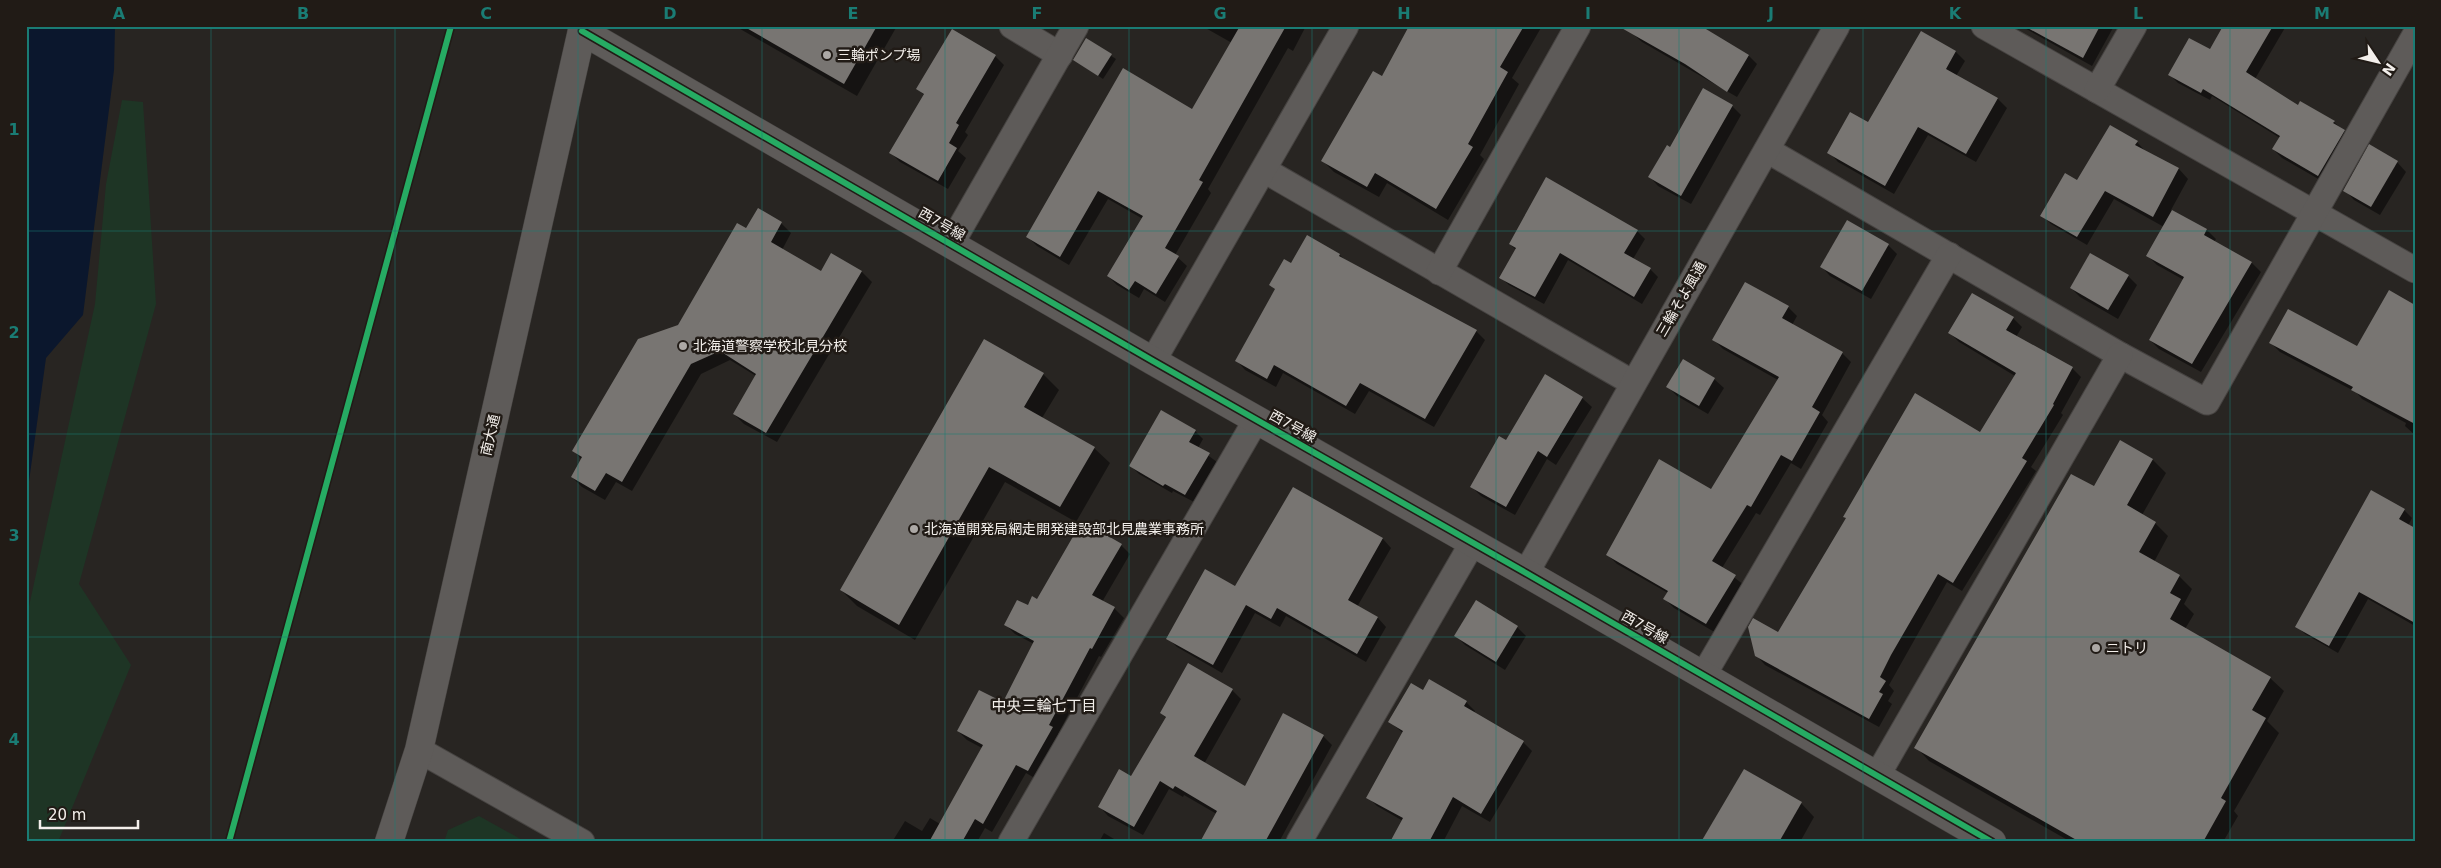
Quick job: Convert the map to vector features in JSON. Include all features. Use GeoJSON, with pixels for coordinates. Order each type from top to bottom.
{"type":"FeatureCollection","features":[{"type":"Feature","properties":{"kind":"street"},"geometry":{"type":"LineString","coordinates":[[1012,26],[1060,55]]}},
{"type":"Feature","properties":{"kind":"street"},"geometry":{"type":"LineString","coordinates":[[951,244],[1076,26]]}},
{"type":"Feature","properties":{"kind":"street"},"geometry":{"type":"LineString","coordinates":[[1153,362],[1346,26]]}},
{"type":"Feature","properties":{"kind":"street"},"geometry":{"type":"LineString","coordinates":[[1439,272],[1578,26]]}},
{"type":"Feature","properties":{"kind":"street","name":"三輪そよ風通"},"geometry":{"type":"LineString","coordinates":[[1526,572],[1837,26]]}},
{"type":"Feature","properties":{"kind":"street"},"geometry":{"type":"LineString","coordinates":[[1984,26],[2415,270]]}},
{"type":"Feature","properties":{"kind":"street"},"geometry":{"type":"LineString","coordinates":[[2098,90],[2134,26]]}},
{"type":"Feature","properties":{"kind":"street","name":"西7号線"},"geometry":{"type":"LineString","coordinates":[[582,29],[1153,362],[1526,572],[1992,842]]}},
{"type":"Feature","properties":{"kind":"street","name":"南大通"},"geometry":{"type":"LineString","coordinates":[[389,842],[419,750],[582,29]]}},
{"type":"Feature","properties":{"kind":"street"},"geometry":{"type":"LineString","coordinates":[[1767,150],[2120,355],[2207,402],[2313,212],[2415,36]]}},
{"type":"Feature","properties":{"kind":"street"},"geometry":{"type":"LineString","coordinates":[[1264,170],[1633,383]]}},
{"type":"Feature","properties":{"kind":"street"},"geometry":{"type":"LineString","coordinates":[[1703,676],[1949,255]]}},
{"type":"Feature","properties":{"kind":"street"},"geometry":{"type":"LineString","coordinates":[[1877,776],[2120,355]]}},
{"type":"Feature","properties":{"kind":"street"},"geometry":{"type":"LineString","coordinates":[[1011,842],[1256,420]]}},
{"type":"Feature","properties":{"kind":"street"},"geometry":{"type":"LineString","coordinates":[[1300,842],[1473,542]]}},
{"type":"Feature","properties":{"kind":"street"},"geometry":{"type":"LineString","coordinates":[[419,750],[582,842]]}},
{"type":"Feature","properties":{"kind":"green space"},"geometry":{"type":"Polygon","coordinates":[[[122,100],[143,102],[156,304],[79,584],[131,665],[58,842],[26,842],[26,620],[95,304],[106,184],[122,100]]]}},
{"type":"Feature","properties":{"kind":"green space"},"geometry":{"type":"Polygon","coordinates":[[[479,816],[526,842],[444,842],[448,830],[479,816]]]}},
{"type":"Feature","properties":{"kind":"water"},"geometry":{"type":"Polygon","coordinates":[[[26,26],[115,26],[114,70],[83,315],[46,358],[26,503],[26,26]]]}},
{"type":"Feature","properties":{"kind":"building","name":"三輪ポンプ場"},"geometry":{"type":"Polygon","coordinates":[[[743,26],[877,26],[844,84],[743,26]]]}},
{"type":"Feature","properties":{"kind":"building"},"geometry":{"type":"Polygon","coordinates":[[[1240,26],[1286,26],[1199,180],[1203,182],[1165,248],[1179,256],[1156,294],[1135,281],[1129,290],[1107,276],[1143,216],[1098,191],[1060,257],[1026,237],[1123,68],[1192,109],[1240,26]]]}},
{"type":"Feature","properties":{"kind":"building"},"geometry":{"type":"Polygon","coordinates":[[[1409,26],[1524,26],[1500,67],[1508,72],[1468,144],[1473,147],[1436,209],[1375,173],[1367,187],[1321,161],[1373,71],[1382,76],[1409,26]]]}},
{"type":"Feature","properties":{"kind":"building"},"geometry":{"type":"Polygon","coordinates":[[[1618,26],[1701,26],[1749,55],[1727,92],[1685,64],[1618,26]]]}},
{"type":"Feature","properties":{"kind":"building"},"geometry":{"type":"Polygon","coordinates":[[[2024,26],[2100,26],[2083,58],[2024,26]]]}},
{"type":"Feature","properties":{"kind":"building"},"geometry":{"type":"Polygon","coordinates":[[[2223,26],[2273,26],[2246,72],[2298,105],[2300,101],[2335,121],[2333,123],[2345,130],[2318,176],[2272,149],[2280,136],[2203,89],[2201,93],[2168,75],[2189,38],[2210,49],[2223,26]]]}},
{"type":"Feature","properties":{"kind":"building"},"geometry":{"type":"Polygon","coordinates":[[[952,29],[996,55],[956,123],[959,125],[949,143],[957,148],[938,181],[889,153],[924,94],[916,89],[952,29]]]}},
{"type":"Feature","properties":{"kind":"building"},"geometry":{"type":"Polygon","coordinates":[[[1921,31],[1956,51],[1946,69],[1998,98],[1966,154],[1918,127],[1885,186],[1827,153],[1850,112],[1868,122],[1921,31]]]}},
{"type":"Feature","properties":{"kind":"building"},"geometry":{"type":"Polygon","coordinates":[[[1086,38],[1112,54],[1098,76],[1073,60],[1086,38]]]}},
{"type":"Feature","properties":{"kind":"building"},"geometry":{"type":"Polygon","coordinates":[[[1703,88],[1733,105],[1681,196],[1648,177],[1667,145],[1670,147],[1703,88]]]}},
{"type":"Feature","properties":{"kind":"building"},"geometry":{"type":"Polygon","coordinates":[[[2110,125],[2138,141],[2135,145],[2179,168],[2153,217],[2105,191],[2077,237],[2040,216],[2065,173],[2077,180],[2110,125]]]}},
{"type":"Feature","properties":{"kind":"building"},"geometry":{"type":"Polygon","coordinates":[[[2369,144],[2398,161],[2371,207],[2343,191],[2369,144]]]}},
{"type":"Feature","properties":{"kind":"building"},"geometry":{"type":"Polygon","coordinates":[[[1546,177],[1638,230],[1624,253],[1651,268],[1634,297],[1560,253],[1535,297],[1499,278],[1516,248],[1509,244],[1546,177]]]}},
{"type":"Feature","properties":{"kind":"building"},"geometry":{"type":"Polygon","coordinates":[[[758,208],[782,222],[771,242],[821,271],[831,253],[862,271],[766,433],[733,414],[756,374],[720,351],[691,364],[622,482],[606,473],[595,491],[571,477],[582,457],[572,451],[638,339],[678,325],[737,223],[746,228],[758,208]]]}},
{"type":"Feature","properties":{"kind":"building"},"geometry":{"type":"Polygon","coordinates":[[[2172,210],[2207,229],[2204,235],[2252,262],[2192,364],[2149,340],[2184,277],[2146,256],[2172,210]]]}},
{"type":"Feature","properties":{"kind":"building"},"geometry":{"type":"Polygon","coordinates":[[[1847,220],[1889,244],[1862,291],[1820,267],[1847,220]]]}},
{"type":"Feature","properties":{"kind":"building"},"geometry":{"type":"Polygon","coordinates":[[[1307,235],[1340,254],[1339,256],[1477,330],[1425,419],[1360,383],[1346,406],[1274,365],[1267,379],[1235,361],[1275,289],[1269,285],[1284,259],[1291,263],[1307,235]]]}},
{"type":"Feature","properties":{"kind":"building"},"geometry":{"type":"Polygon","coordinates":[[[2090,253],[2129,275],[2108,310],[2070,288],[2090,253]]]}},
{"type":"Feature","properties":{"kind":"building"},"geometry":{"type":"Polygon","coordinates":[[[1745,282],[1789,306],[1782,318],[1843,352],[1812,407],[1820,412],[1792,461],[1781,455],[1751,507],[1747,505],[1712,561],[1736,575],[1706,624],[1663,599],[1668,591],[1606,555],[1659,459],[1711,489],[1779,377],[1712,340],[1745,282]]]}},
{"type":"Feature","properties":{"kind":"building"},"geometry":{"type":"Polygon","coordinates":[[[2389,290],[2415,305],[2415,424],[2351,390],[2353,387],[2269,343],[2288,309],[2357,346],[2389,290]]]}},
{"type":"Feature","properties":{"kind":"building"},"geometry":{"type":"Polygon","coordinates":[[[1972,293],[2014,317],[2006,330],[2073,367],[2054,405],[2022,458],[2027,461],[1953,583],[1938,574],[1891,655],[1880,677],[1886,681],[1879,692],[1883,694],[1869,719],[1755,656],[1748,627],[1753,618],[1778,632],[1846,518],[1843,517],[1915,393],[1980,432],[2016,373],[1948,333],[1972,293]]]}},
{"type":"Feature","properties":{"kind":"building","name":"北海道開発局網走開発建設部北見農業事務所"},"geometry":{"type":"Polygon","coordinates":[[[984,339],[1044,373],[1024,407],[1095,447],[1060,507],[989,467],[899,625],[840,590],[984,339]]]}},
{"type":"Feature","properties":{"kind":"building"},"geometry":{"type":"Polygon","coordinates":[[[1683,359],[1715,378],[1699,406],[1666,387],[1683,359]]]}},
{"type":"Feature","properties":{"kind":"building"},"geometry":{"type":"Polygon","coordinates":[[[1545,374],[1583,397],[1547,457],[1538,451],[1506,507],[1470,487],[1499,436],[1506,440],[1545,374]]]}},
{"type":"Feature","properties":{"kind":"building"},"geometry":{"type":"Polygon","coordinates":[[[1161,410],[1196,430],[1189,442],[1210,453],[1185,495],[1165,484],[1163,486],[1129,466],[1161,410]]]}},
{"type":"Feature","properties":{"kind":"building","name":"ニトリ"},"geometry":{"type":"Polygon","coordinates":[[[2120,440],[2153,459],[2127,505],[2156,522],[2139,552],[2180,575],[2170,593],[2181,599],[2170,619],[2271,677],[2252,710],[2266,718],[2221,798],[2226,801],[2203,842],[2080,842],[1914,748],[2071,474],[2094,486],[2120,440]]]}},
{"type":"Feature","properties":{"kind":"building"},"geometry":{"type":"Polygon","coordinates":[[[1293,487],[1383,538],[1348,600],[1378,617],[1357,654],[1277,608],[1271,619],[1246,605],[1213,665],[1166,639],[1205,569],[1235,586],[1293,487]]]}},
{"type":"Feature","properties":{"kind":"building"},"geometry":{"type":"Polygon","coordinates":[[[2371,490],[2405,509],[2399,519],[2415,528],[2415,623],[2359,592],[2329,646],[2295,627],[2371,490]]]}},
{"type":"Feature","properties":{"kind":"building"},"geometry":{"type":"Polygon","coordinates":[[[1082,521],[1122,544],[1092,595],[1115,607],[1092,649],[1090,648],[1049,725],[1053,727],[1028,771],[1016,765],[983,824],[975,819],[962,842],[929,842],[983,745],[957,731],[979,690],[1003,702],[1034,641],[1004,625],[1017,600],[1028,605],[1032,596],[1037,599],[1082,521]]]}},
{"type":"Feature","properties":{"kind":"building"},"geometry":{"type":"Polygon","coordinates":[[[1476,600],[1518,626],[1496,662],[1454,636],[1476,600]]]}},
{"type":"Feature","properties":{"kind":"building"},"geometry":{"type":"Polygon","coordinates":[[[1188,663],[1233,689],[1194,756],[1245,786],[1283,713],[1324,735],[1265,842],[1200,842],[1217,811],[1175,786],[1173,789],[1160,781],[1134,827],[1098,807],[1119,769],[1131,776],[1166,717],[1160,713],[1188,663]]]}},
{"type":"Feature","properties":{"kind":"building"},"geometry":{"type":"Polygon","coordinates":[[[1429,679],[1467,701],[1464,706],[1524,741],[1481,814],[1453,797],[1429,842],[1390,842],[1403,818],[1366,798],[1403,731],[1388,722],[1411,683],[1423,690],[1429,679]]]}},
{"type":"Feature","properties":{"kind":"building"},"geometry":{"type":"Polygon","coordinates":[[[1744,769],[1802,802],[1779,842],[1701,842],[1744,769]]]}},
{"type":"Feature","properties":{"kind":"cycle path"},"geometry":{"type":"LineString","coordinates":[[229,842],[451,26]]}},
{"type":"Feature","properties":{"kind":"cycle path"},"geometry":{"type":"LineString","coordinates":[[582,31],[1992,842]]}},
{"type":"Feature","properties":{"kind":"place","name":"三輪ポンプ場"},"geometry":{"type":"Point","coordinates":[827,55]}},
{"type":"Feature","properties":{"kind":"place","name":"北海道警察学校北見分校"},"geometry":{"type":"Point","coordinates":[683,346]}},
{"type":"Feature","properties":{"kind":"place","name":"北海道開発局網走開発建設部北見農業事務所"},"geometry":{"type":"Point","coordinates":[914,529]}},
{"type":"Feature","properties":{"kind":"place","name":"ニトリ"},"geometry":{"type":"Point","coordinates":[2096,648]}},
{"type":"Feature","properties":{"kind":"district","name":"中央三輪七丁目"},"geometry":{"type":"Point","coordinates":[1044,706]}}]}
